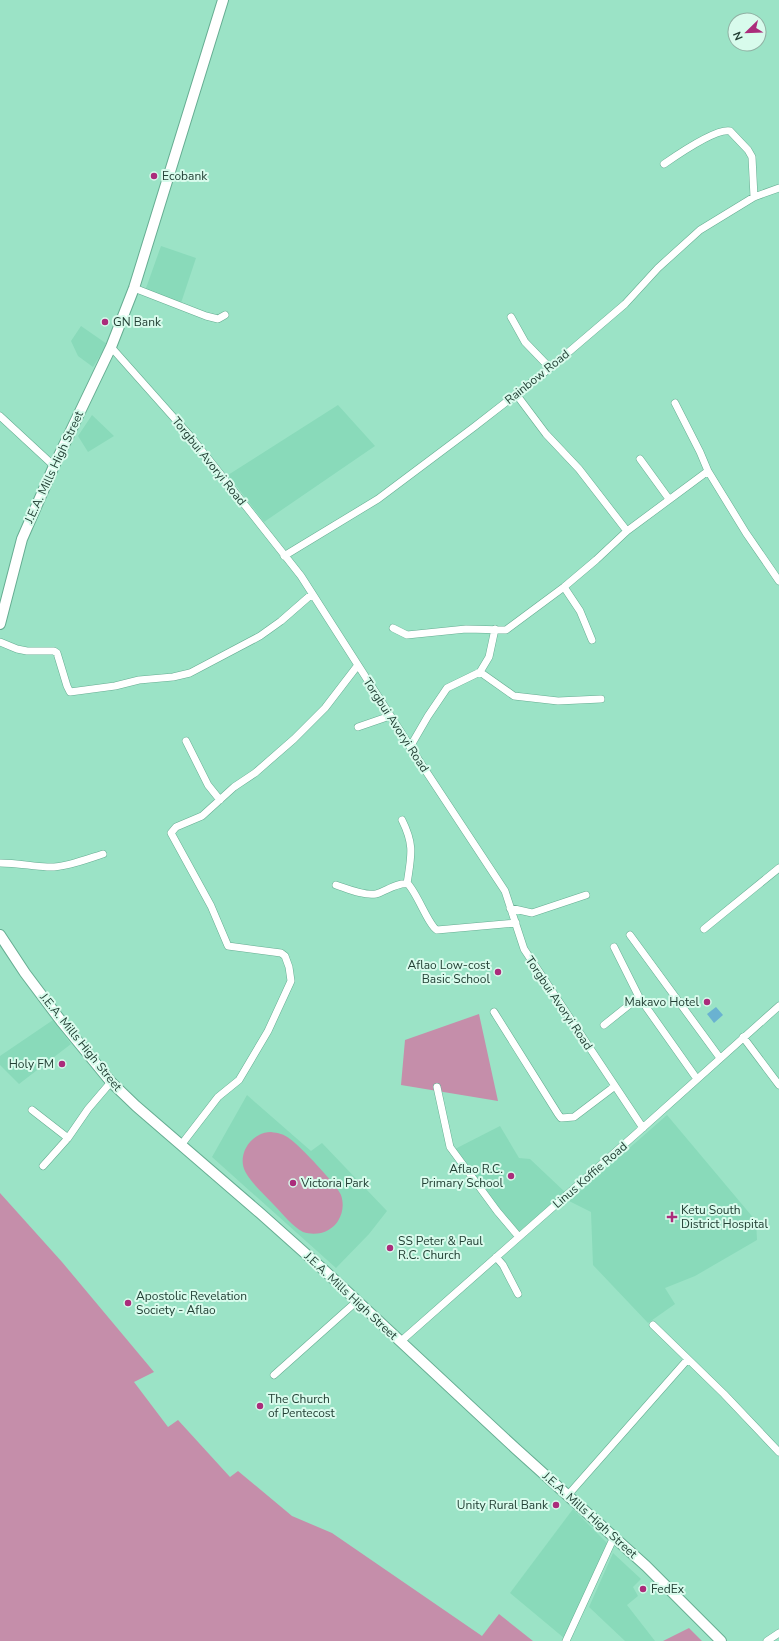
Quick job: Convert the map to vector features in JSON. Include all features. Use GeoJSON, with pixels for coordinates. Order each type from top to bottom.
{"type":"FeatureCollection","features":[{"type":"Feature","properties":{"kind":"highway","name":"J.E.A. Mills High Street"},"geometry":{"type":"LineString","coordinates":[[0,624],[22,539],[54,466],[111,347],[134,288],[223,0]]}},
{"type":"Feature","properties":{"kind":"highway","name":"J.E.A. Mills High Street"},"geometry":{"type":"LineString","coordinates":[[0,935],[61,1021],[111,1082],[260,1213],[357,1301],[646,1566],[721,1641]]}},
{"type":"Feature","properties":{"kind":"street"},"geometry":{"type":"LineString","coordinates":[[664,164],[690,147],[711,136],[724,131],[730,131],[748,150],[752,157],[754,197]]}},
{"type":"Feature","properties":{"kind":"street","name":"Rainbow Road"},"geometry":{"type":"LineString","coordinates":[[284,556],[378,499],[550,368],[625,304],[658,268],[700,230],[754,197],[779,188]]}},
{"type":"Feature","properties":{"kind":"street"},"geometry":{"type":"LineString","coordinates":[[134,288],[206,316],[218,319],[225,315]]}},
{"type":"Feature","properties":{"kind":"street"},"geometry":{"type":"LineString","coordinates":[[511,317],[525,342],[550,368]]}},
{"type":"Feature","properties":{"kind":"street","name":"Torgbui Avoryi Road"},"geometry":{"type":"LineString","coordinates":[[111,347],[191,437],[301,576],[410,747],[505,891],[524,949],[643,1128]]}},
{"type":"Feature","properties":{"kind":"street"},"geometry":{"type":"LineString","coordinates":[[516,394],[546,434],[580,469],[627,531]]}},
{"type":"Feature","properties":{"kind":"street"},"geometry":{"type":"LineString","coordinates":[[675,403],[708,470],[746,533],[779,581]]}},
{"type":"Feature","properties":{"kind":"street"},"geometry":{"type":"LineString","coordinates":[[0,416],[54,466]]}},
{"type":"Feature","properties":{"kind":"street"},"geometry":{"type":"LineString","coordinates":[[640,459],[669,499]]}},
{"type":"Feature","properties":{"kind":"street"},"geometry":{"type":"LineString","coordinates":[[393,628],[407,635],[466,629],[506,630],[596,560],[627,531],[708,470]]}},
{"type":"Feature","properties":{"kind":"street"},"geometry":{"type":"LineString","coordinates":[[564,586],[580,611],[592,640]]}},
{"type":"Feature","properties":{"kind":"street"},"geometry":{"type":"LineString","coordinates":[[0,642],[16,649],[54,651],[57,653],[70,692],[115,686],[139,680],[173,677],[190,673],[260,636],[281,622],[312,594]]}},
{"type":"Feature","properties":{"kind":"street"},"geometry":{"type":"LineString","coordinates":[[410,747],[428,716],[447,688],[480,672],[489,657],[495,630]]}},
{"type":"Feature","properties":{"kind":"street"},"geometry":{"type":"LineString","coordinates":[[181,1145],[218,1097],[239,1080],[268,1031],[292,977],[285,956],[281,953],[228,946],[211,906],[171,833],[176,827],[202,816],[234,787],[255,773],[294,739],[325,708],[358,665]]}},
{"type":"Feature","properties":{"kind":"street"},"geometry":{"type":"LineString","coordinates":[[480,672],[514,696],[558,701],[601,699]]}},
{"type":"Feature","properties":{"kind":"street"},"geometry":{"type":"LineString","coordinates":[[358,728],[390,716]]}},
{"type":"Feature","properties":{"kind":"street"},"geometry":{"type":"LineString","coordinates":[[186,741],[208,784],[220,800]]}},
{"type":"Feature","properties":{"kind":"street"},"geometry":{"type":"LineString","coordinates":[[402,820],[411,843],[411,859],[407,884]]}},
{"type":"Feature","properties":{"kind":"street"},"geometry":{"type":"LineString","coordinates":[[0,863],[15,863],[49,867],[82,861],[103,854]]}},
{"type":"Feature","properties":{"kind":"street"},"geometry":{"type":"LineString","coordinates":[[704,929],[779,868]]}},
{"type":"Feature","properties":{"kind":"street"},"geometry":{"type":"LineString","coordinates":[[336,885],[370,894],[407,884],[412,887],[432,925],[437,930],[516,924]]}},
{"type":"Feature","properties":{"kind":"street"},"geometry":{"type":"LineString","coordinates":[[510,908],[532,914],[586,895]]}},
{"type":"Feature","properties":{"kind":"street"},"geometry":{"type":"LineString","coordinates":[[630,936],[720,1058]]}},
{"type":"Feature","properties":{"kind":"street"},"geometry":{"type":"LineString","coordinates":[[614,947],[639,997],[697,1078]]}},
{"type":"Feature","properties":{"kind":"street"},"geometry":{"type":"LineString","coordinates":[[604,1025],[639,997]]}},
{"type":"Feature","properties":{"kind":"street","name":"Linus Koffie Road"},"geometry":{"type":"LineString","coordinates":[[400,1342],[779,1006]]}},
{"type":"Feature","properties":{"kind":"street"},"geometry":{"type":"LineString","coordinates":[[494,1012],[558,1114],[562,1118],[574,1117],[615,1086]]}},
{"type":"Feature","properties":{"kind":"street"},"geometry":{"type":"LineString","coordinates":[[743,1037],[779,1085]]}},
{"type":"Feature","properties":{"kind":"street"},"geometry":{"type":"LineString","coordinates":[[43,1166],[68,1138],[88,1109],[111,1082]]}},
{"type":"Feature","properties":{"kind":"street"},"geometry":{"type":"LineString","coordinates":[[437,1087],[450,1147],[497,1211],[519,1237]]}},
{"type":"Feature","properties":{"kind":"street"},"geometry":{"type":"LineString","coordinates":[[32,1110],[68,1138]]}},
{"type":"Feature","properties":{"kind":"street"},"geometry":{"type":"LineString","coordinates":[[496,1257],[518,1294]]}},
{"type":"Feature","properties":{"kind":"street"},"geometry":{"type":"LineString","coordinates":[[274,1375],[357,1301]]}},
{"type":"Feature","properties":{"kind":"street"},"geometry":{"type":"LineString","coordinates":[[653,1325],[724,1394],[779,1452]]}},
{"type":"Feature","properties":{"kind":"street"},"geometry":{"type":"LineString","coordinates":[[568,1495],[688,1359]]}},
{"type":"Feature","properties":{"kind":"street"},"geometry":{"type":"LineString","coordinates":[[566,1641],[614,1537]]}},
{"type":"Feature","properties":{"kind":"street"},"geometry":{"type":"LineString","coordinates":[[767,1641],[779,1633]]}},
{"type":"Feature","properties":{"kind":"shaded area"},"geometry":{"type":"Polygon","coordinates":[[[161,246],[196,258],[181,303],[145,291],[161,246]]]}},
{"type":"Feature","properties":{"kind":"shaded area"},"geometry":{"type":"Polygon","coordinates":[[[81,326],[107,344],[93,367],[78,356],[71,341],[81,326]]]}},
{"type":"Feature","properties":{"kind":"shaded area"},"geometry":{"type":"Polygon","coordinates":[[[338,405],[375,446],[264,522],[228,475],[338,405]]]}},
{"type":"Feature","properties":{"kind":"shaded area"},"geometry":{"type":"Polygon","coordinates":[[[92,415],[114,436],[88,452],[78,436],[92,415]]]}},
{"type":"Feature","properties":{"kind":"shaded area"},"geometry":{"type":"Polygon","coordinates":[[[479,1014],[498,1101],[401,1085],[405,1040],[479,1014]]]}},
{"type":"Feature","properties":{"kind":"shaded area"},"geometry":{"type":"Polygon","coordinates":[[[53,1020],[71,1044],[19,1084],[0,1065],[0,1056],[53,1020]]]}},
{"type":"Feature","properties":{"kind":"shaded area"},"geometry":{"type":"Polygon","coordinates":[[[247,1095],[311,1151],[322,1143],[387,1211],[369,1234],[336,1268],[212,1157],[247,1095]]]}},
{"type":"Feature","properties":{"kind":"shaded area","name":"Ketu South District Hospital"},"geometry":{"type":"Polygon","coordinates":[[[667,1115],[756,1221],[757,1240],[695,1276],[665,1288],[675,1304],[648,1323],[593,1265],[591,1212],[569,1201],[667,1115]]]}},
{"type":"Feature","properties":{"kind":"shaded area","name":"Aflao R.C. Primary School"},"geometry":{"type":"Polygon","coordinates":[[[500,1126],[519,1158],[530,1159],[566,1193],[517,1233],[455,1149],[500,1126]]]}},
{"type":"Feature","properties":{"kind":"shaded area","name":"Victoria Park"},"geometry":{"type":"Polygon","coordinates":[[[271,1132],[279,1133],[288,1137],[295,1143],[318,1166],[338,1190],[342,1198],[343,1205],[340,1218],[333,1227],[321,1233],[312,1234],[303,1232],[295,1227],[259,1190],[246,1173],[243,1157],[244,1152],[250,1142],[259,1135],[271,1132]]]}},
{"type":"Feature","properties":{"kind":"shaded area"},"geometry":{"type":"Polygon","coordinates":[[[0,1193],[62,1262],[154,1372],[134,1382],[168,1427],[178,1420],[230,1477],[238,1471],[292,1516],[332,1533],[482,1636],[499,1614],[533,1641],[0,1641],[0,1193]]]}},
{"type":"Feature","properties":{"kind":"shaded area"},"geometry":{"type":"Polygon","coordinates":[[[573,1509],[609,1545],[564,1638],[510,1593],[573,1509]]]}},
{"type":"Feature","properties":{"kind":"shaded area"},"geometry":{"type":"Polygon","coordinates":[[[613,1553],[641,1579],[633,1587],[638,1596],[627,1605],[655,1641],[625,1641],[589,1607],[613,1553]]]}},
{"type":"Feature","properties":{"kind":"shaded area"},"geometry":{"type":"Polygon","coordinates":[[[689,1628],[702,1641],[663,1641],[689,1628]]]}},
{"type":"Feature","properties":{"kind":"water"},"geometry":{"type":"Polygon","coordinates":[[[716,1007],[723,1015],[714,1023],[707,1014],[716,1007]]]}},
{"type":"Feature","properties":{"kind":"place","name":"Ecobank"},"geometry":{"type":"Point","coordinates":[154,176]}},
{"type":"Feature","properties":{"kind":"place","name":"GN Bank"},"geometry":{"type":"Point","coordinates":[105,322]}},
{"type":"Feature","properties":{"kind":"place","name":"Aflao Low-cost Basic School"},"geometry":{"type":"Point","coordinates":[498,972]}},
{"type":"Feature","properties":{"kind":"place","name":"Makavo Hotel"},"geometry":{"type":"Point","coordinates":[707,1002]}},
{"type":"Feature","properties":{"kind":"place","name":"Holy FM"},"geometry":{"type":"Point","coordinates":[62,1064]}},
{"type":"Feature","properties":{"kind":"place","name":"Aflao R.C. Primary School"},"geometry":{"type":"Point","coordinates":[511,1176]}},
{"type":"Feature","properties":{"kind":"place","name":"Victoria Park"},"geometry":{"type":"Point","coordinates":[293,1183]}},
{"type":"Feature","properties":{"kind":"place","name":"Ketu South District Hospital"},"geometry":{"type":"Point","coordinates":[672,1217]}},
{"type":"Feature","properties":{"kind":"place","name":"SS Peter & Paul R.C. Church"},"geometry":{"type":"Point","coordinates":[390,1248]}},
{"type":"Feature","properties":{"kind":"place","name":"Apostolic Revelation Society - Aflao"},"geometry":{"type":"Point","coordinates":[128,1303]}},
{"type":"Feature","properties":{"kind":"place","name":"The Church of Pentecost"},"geometry":{"type":"Point","coordinates":[260,1406]}},
{"type":"Feature","properties":{"kind":"place","name":"Unity Rural Bank"},"geometry":{"type":"Point","coordinates":[556,1505]}},
{"type":"Feature","properties":{"kind":"place","name":"FedEx"},"geometry":{"type":"Point","coordinates":[643,1589]}}]}
